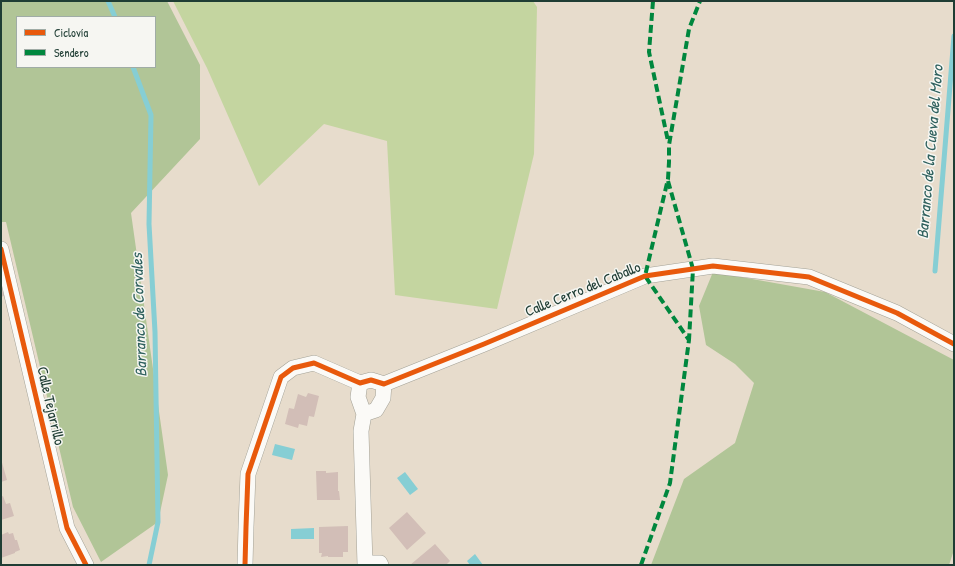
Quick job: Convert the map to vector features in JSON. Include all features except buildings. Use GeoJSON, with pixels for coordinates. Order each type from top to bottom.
{"type":"FeatureCollection","features":[{"type":"Feature","properties":{"kind":"street","name":"Calle Tejarrillo"},"geometry":{"type":"LineString","coordinates":[[1,249],[67,528],[86,565]]}},
{"type":"Feature","properties":{"kind":"street","name":"Calle Cerro del Caballo"},"geometry":{"type":"LineString","coordinates":[[360,383],[371,380],[384,384],[484,344],[645,276],[713,266],[809,277],[897,313],[954,344]]}},
{"type":"Feature","properties":{"kind":"street"},"geometry":{"type":"LineString","coordinates":[[246,565],[248,474],[281,377],[294,368],[314,363],[360,383],[358,397],[364,414],[361,431],[365,564],[380,563],[381,565]]}},
{"type":"Feature","properties":{"kind":"street"},"geometry":{"type":"LineString","coordinates":[[364,414],[376,410],[383,398],[384,384]]}},
{"type":"Feature","properties":{"kind":"green space"},"geometry":{"type":"Polygon","coordinates":[[[1,1],[167,1],[200,65],[200,139],[131,213],[168,475],[158,522],[101,562],[73,507],[6,222],[1,222],[1,1]]]}},
{"type":"Feature","properties":{"kind":"green space"},"geometry":{"type":"Polygon","coordinates":[[[173,1],[533,1],[537,7],[534,154],[497,309],[395,295],[387,141],[324,124],[259,186],[207,68],[173,1]]]}},
{"type":"Feature","properties":{"kind":"green space"},"geometry":{"type":"Polygon","coordinates":[[[713,272],[825,292],[954,360],[954,550],[949,565],[651,565],[684,479],[735,443],[754,383],[735,364],[706,345],[699,306],[713,272]]]}},
{"type":"Feature","properties":{"kind":"water"},"geometry":{"type":"Polygon","coordinates":[[[275,444],[295,449],[292,460],[272,455],[275,444]]]}},
{"type":"Feature","properties":{"kind":"water"},"geometry":{"type":"Polygon","coordinates":[[[405,472],[418,489],[410,495],[397,478],[405,472]]]}},
{"type":"Feature","properties":{"kind":"water"},"geometry":{"type":"Polygon","coordinates":[[[314,528],[314,539],[291,539],[291,529],[314,528]]]}},
{"type":"Feature","properties":{"kind":"water"},"geometry":{"type":"Polygon","coordinates":[[[475,554],[483,565],[470,565],[467,561],[475,554]]]}},
{"type":"Feature","properties":{"kind":"waterway","name":"Barranco de Corvales"},"geometry":{"type":"LineString","coordinates":[[108,1],[115,16]]}},
{"type":"Feature","properties":{"kind":"waterway","name":"Barranco de la Cueva del Moro"},"geometry":{"type":"LineString","coordinates":[[935,271],[954,36]]}},
{"type":"Feature","properties":{"kind":"waterway","name":"Barranco de Corvales"},"geometry":{"type":"LineString","coordinates":[[133,68],[151,115],[149,224],[155,332],[158,522],[149,565]]}},
{"type":"Feature","properties":{"kind":"marked path"},"geometry":{"type":"LineString","coordinates":[[653,1],[649,52],[668,141]]}},
{"type":"Feature","properties":{"kind":"marked path"},"geometry":{"type":"LineString","coordinates":[[641,565],[670,483],[689,340],[645,276],[668,179],[669,145],[689,29],[700,1]]}},
{"type":"Feature","properties":{"kind":"marked path"},"geometry":{"type":"LineString","coordinates":[[668,181],[693,269],[689,340]]}},
{"type":"Feature","properties":{"kind":"cycle path"},"geometry":{"type":"LineString","coordinates":[[1,249],[67,528],[86,565]]}},
{"type":"Feature","properties":{"kind":"cycle path"},"geometry":{"type":"LineString","coordinates":[[245,565],[248,474],[281,377],[293,368],[314,363],[360,383],[371,380],[384,384],[484,344],[645,276],[713,266],[809,277],[897,313],[954,344]]}}]}
